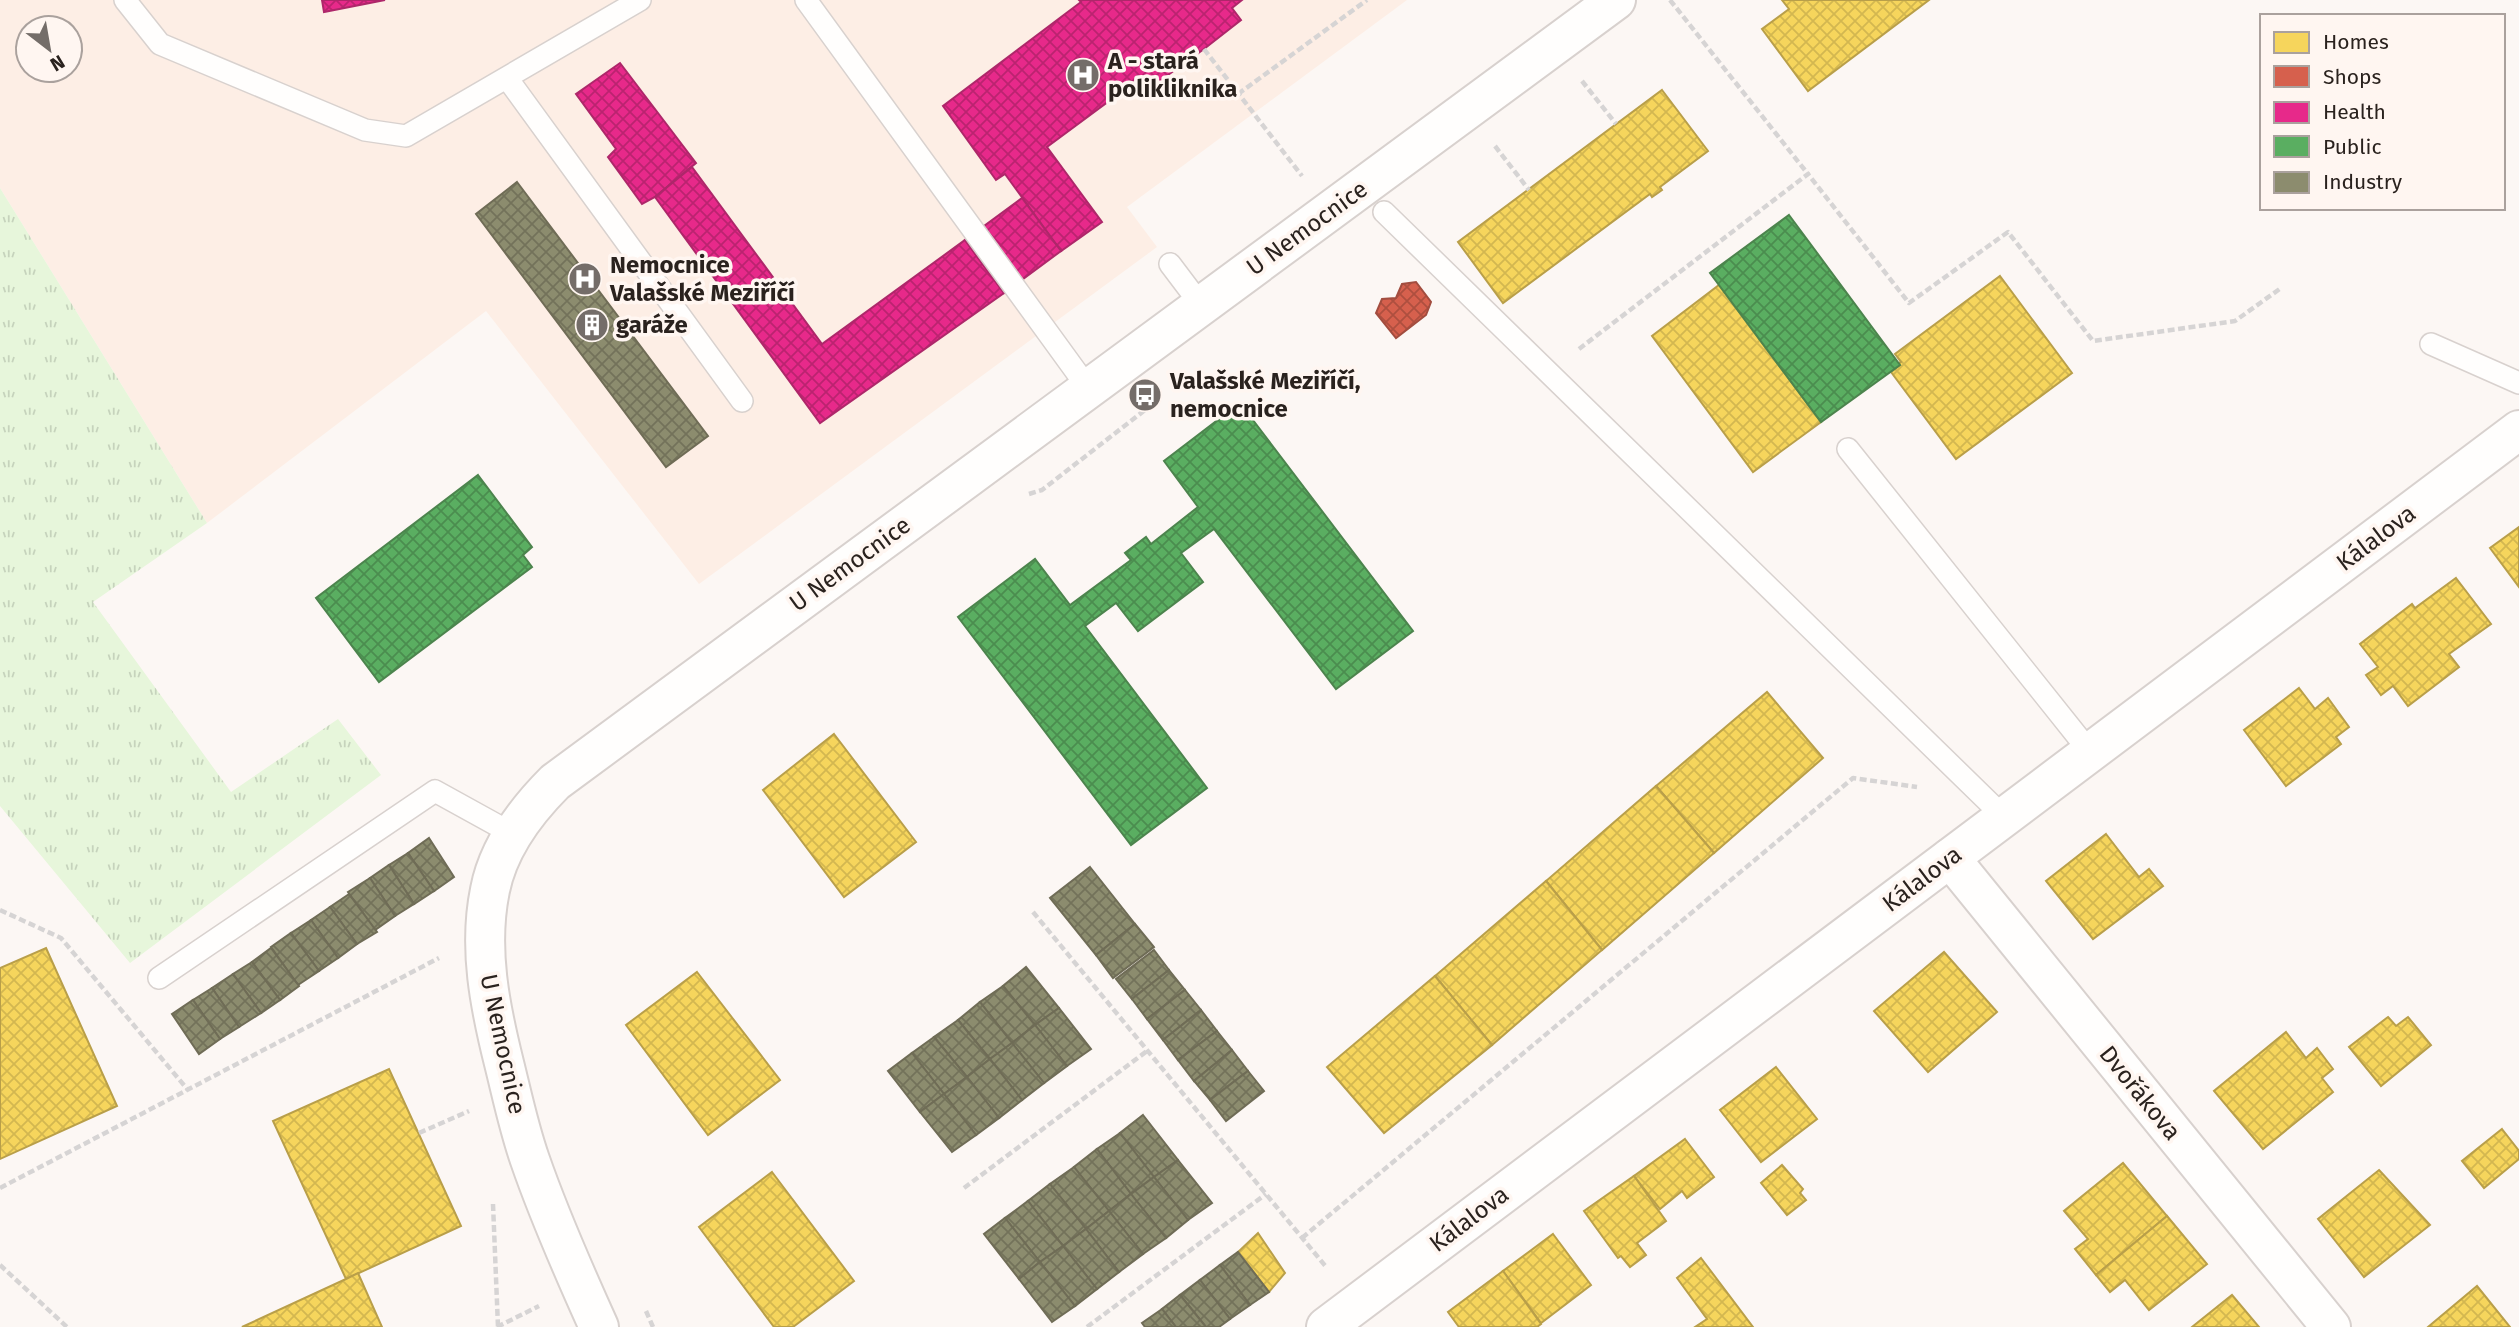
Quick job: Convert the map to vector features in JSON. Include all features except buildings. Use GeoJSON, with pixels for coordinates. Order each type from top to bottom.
{"type":"FeatureCollection","features":[{"type":"Feature","properties":{"kind":"street","name":"U Nemocnice"},"geometry":{"type":"LineString","coordinates":[[599,1327],[529,1159],[491,1010],[486,971],[490,888],[513,834],[532,805],[555,782],[1616,0]]}},
{"type":"Feature","properties":{"kind":"street","name":"Kálalova"},"geometry":{"type":"LineString","coordinates":[[1326,1327],[1366,1315],[1950,858],[1992,806],[2090,752],[2519,430]]}},
{"type":"Feature","properties":{"kind":"street","name":"Dvořákova"},"geometry":{"type":"LineString","coordinates":[[1950,858],[2331,1327]]}},
{"type":"Feature","properties":{"kind":"lane"},"geometry":{"type":"LineString","coordinates":[[125,0],[160,44],[365,130],[406,136],[640,0]]}},
{"type":"Feature","properties":{"kind":"lane"},"geometry":{"type":"LineString","coordinates":[[806,0],[1088,388]]}},
{"type":"Feature","properties":{"kind":"lane"},"geometry":{"type":"LineString","coordinates":[[507,78],[741,401]]}},
{"type":"Feature","properties":{"kind":"lane"},"geometry":{"type":"LineString","coordinates":[[1384,212],[1992,806]]}},
{"type":"Feature","properties":{"kind":"lane"},"geometry":{"type":"LineString","coordinates":[[1170,264],[1201,306]]}},
{"type":"Feature","properties":{"kind":"lane"},"geometry":{"type":"LineString","coordinates":[[2431,344],[2519,383]]}},
{"type":"Feature","properties":{"kind":"lane"},"geometry":{"type":"LineString","coordinates":[[1848,449],[2090,752]]}},
{"type":"Feature","properties":{"kind":"lane"},"geometry":{"type":"LineString","coordinates":[[159,978],[435,791],[513,834]]}},
{"type":"Feature","properties":{"kind":"path"},"geometry":{"type":"LineString","coordinates":[[1238,94],[1367,0]]}},
{"type":"Feature","properties":{"kind":"path"},"geometry":{"type":"LineString","coordinates":[[1670,0],[1909,303],[2008,232],[2093,341],[2235,321],[2281,288]]}},
{"type":"Feature","properties":{"kind":"path"},"geometry":{"type":"LineString","coordinates":[[1203,49],[1330,211]]}},
{"type":"Feature","properties":{"kind":"path"},"geometry":{"type":"LineString","coordinates":[[1573,70],[1616,124]]}},
{"type":"Feature","properties":{"kind":"path"},"geometry":{"type":"LineString","coordinates":[[1486,136],[1529,190]]}},
{"type":"Feature","properties":{"kind":"path"},"geometry":{"type":"LineString","coordinates":[[1548,373],[1808,174]]}},
{"type":"Feature","properties":{"kind":"path"},"geometry":{"type":"LineString","coordinates":[[1302,1238],[1853,778],[1992,806]]}},
{"type":"Feature","properties":{"kind":"path"},"geometry":{"type":"LineString","coordinates":[[0,910],[61,938],[188,1090]]}},
{"type":"Feature","properties":{"kind":"path"},"geometry":{"type":"LineString","coordinates":[[1033,912],[1366,1315]]}},
{"type":"Feature","properties":{"kind":"path"},"geometry":{"type":"LineString","coordinates":[[964,1188],[1147,1051]]}},
{"type":"Feature","properties":{"kind":"path"},"geometry":{"type":"LineString","coordinates":[[1087,1327],[1266,1194]]}},
{"type":"Feature","properties":{"kind":"path"},"geometry":{"type":"LineString","coordinates":[[493,1195],[498,1327]]}},
{"type":"Feature","properties":{"kind":"path"},"geometry":{"type":"LineString","coordinates":[[0,1265],[67,1327]]}},
{"type":"Feature","properties":{"kind":"path"},"geometry":{"type":"LineString","coordinates":[[641,1303],[653,1327]]}},
{"type":"Feature","properties":{"kind":"shaded area","name":"Nemocnice Valašské Meziříčí"},"geometry":{"type":"Polygon","coordinates":[[[0,0],[1407,0],[1127,207],[1157,247],[699,584],[486,311],[207,523],[0,188],[0,0]]]}},
{"type":"Feature","properties":{"kind":"green space"},"geometry":{"type":"Polygon","coordinates":[[[0,188],[207,523],[93,602],[231,792],[338,719],[381,775],[130,963],[0,806],[0,188]]]}},
{"type":"Feature","properties":{"kind":"place","name":"A - stará polikliknika"},"geometry":{"type":"Point","coordinates":[1083,75]}},
{"type":"Feature","properties":{"kind":"place","name":"Nemocnice Valašské Meziříčí"},"geometry":{"type":"Point","coordinates":[585,279]}},
{"type":"Feature","properties":{"kind":"place","name":"garáže"},"geometry":{"type":"Point","coordinates":[592,325]}},
{"type":"Feature","properties":{"kind":"place","name":"Valašské Meziříčí, nemocnice"},"geometry":{"type":"Point","coordinates":[1145,395]}}]}
